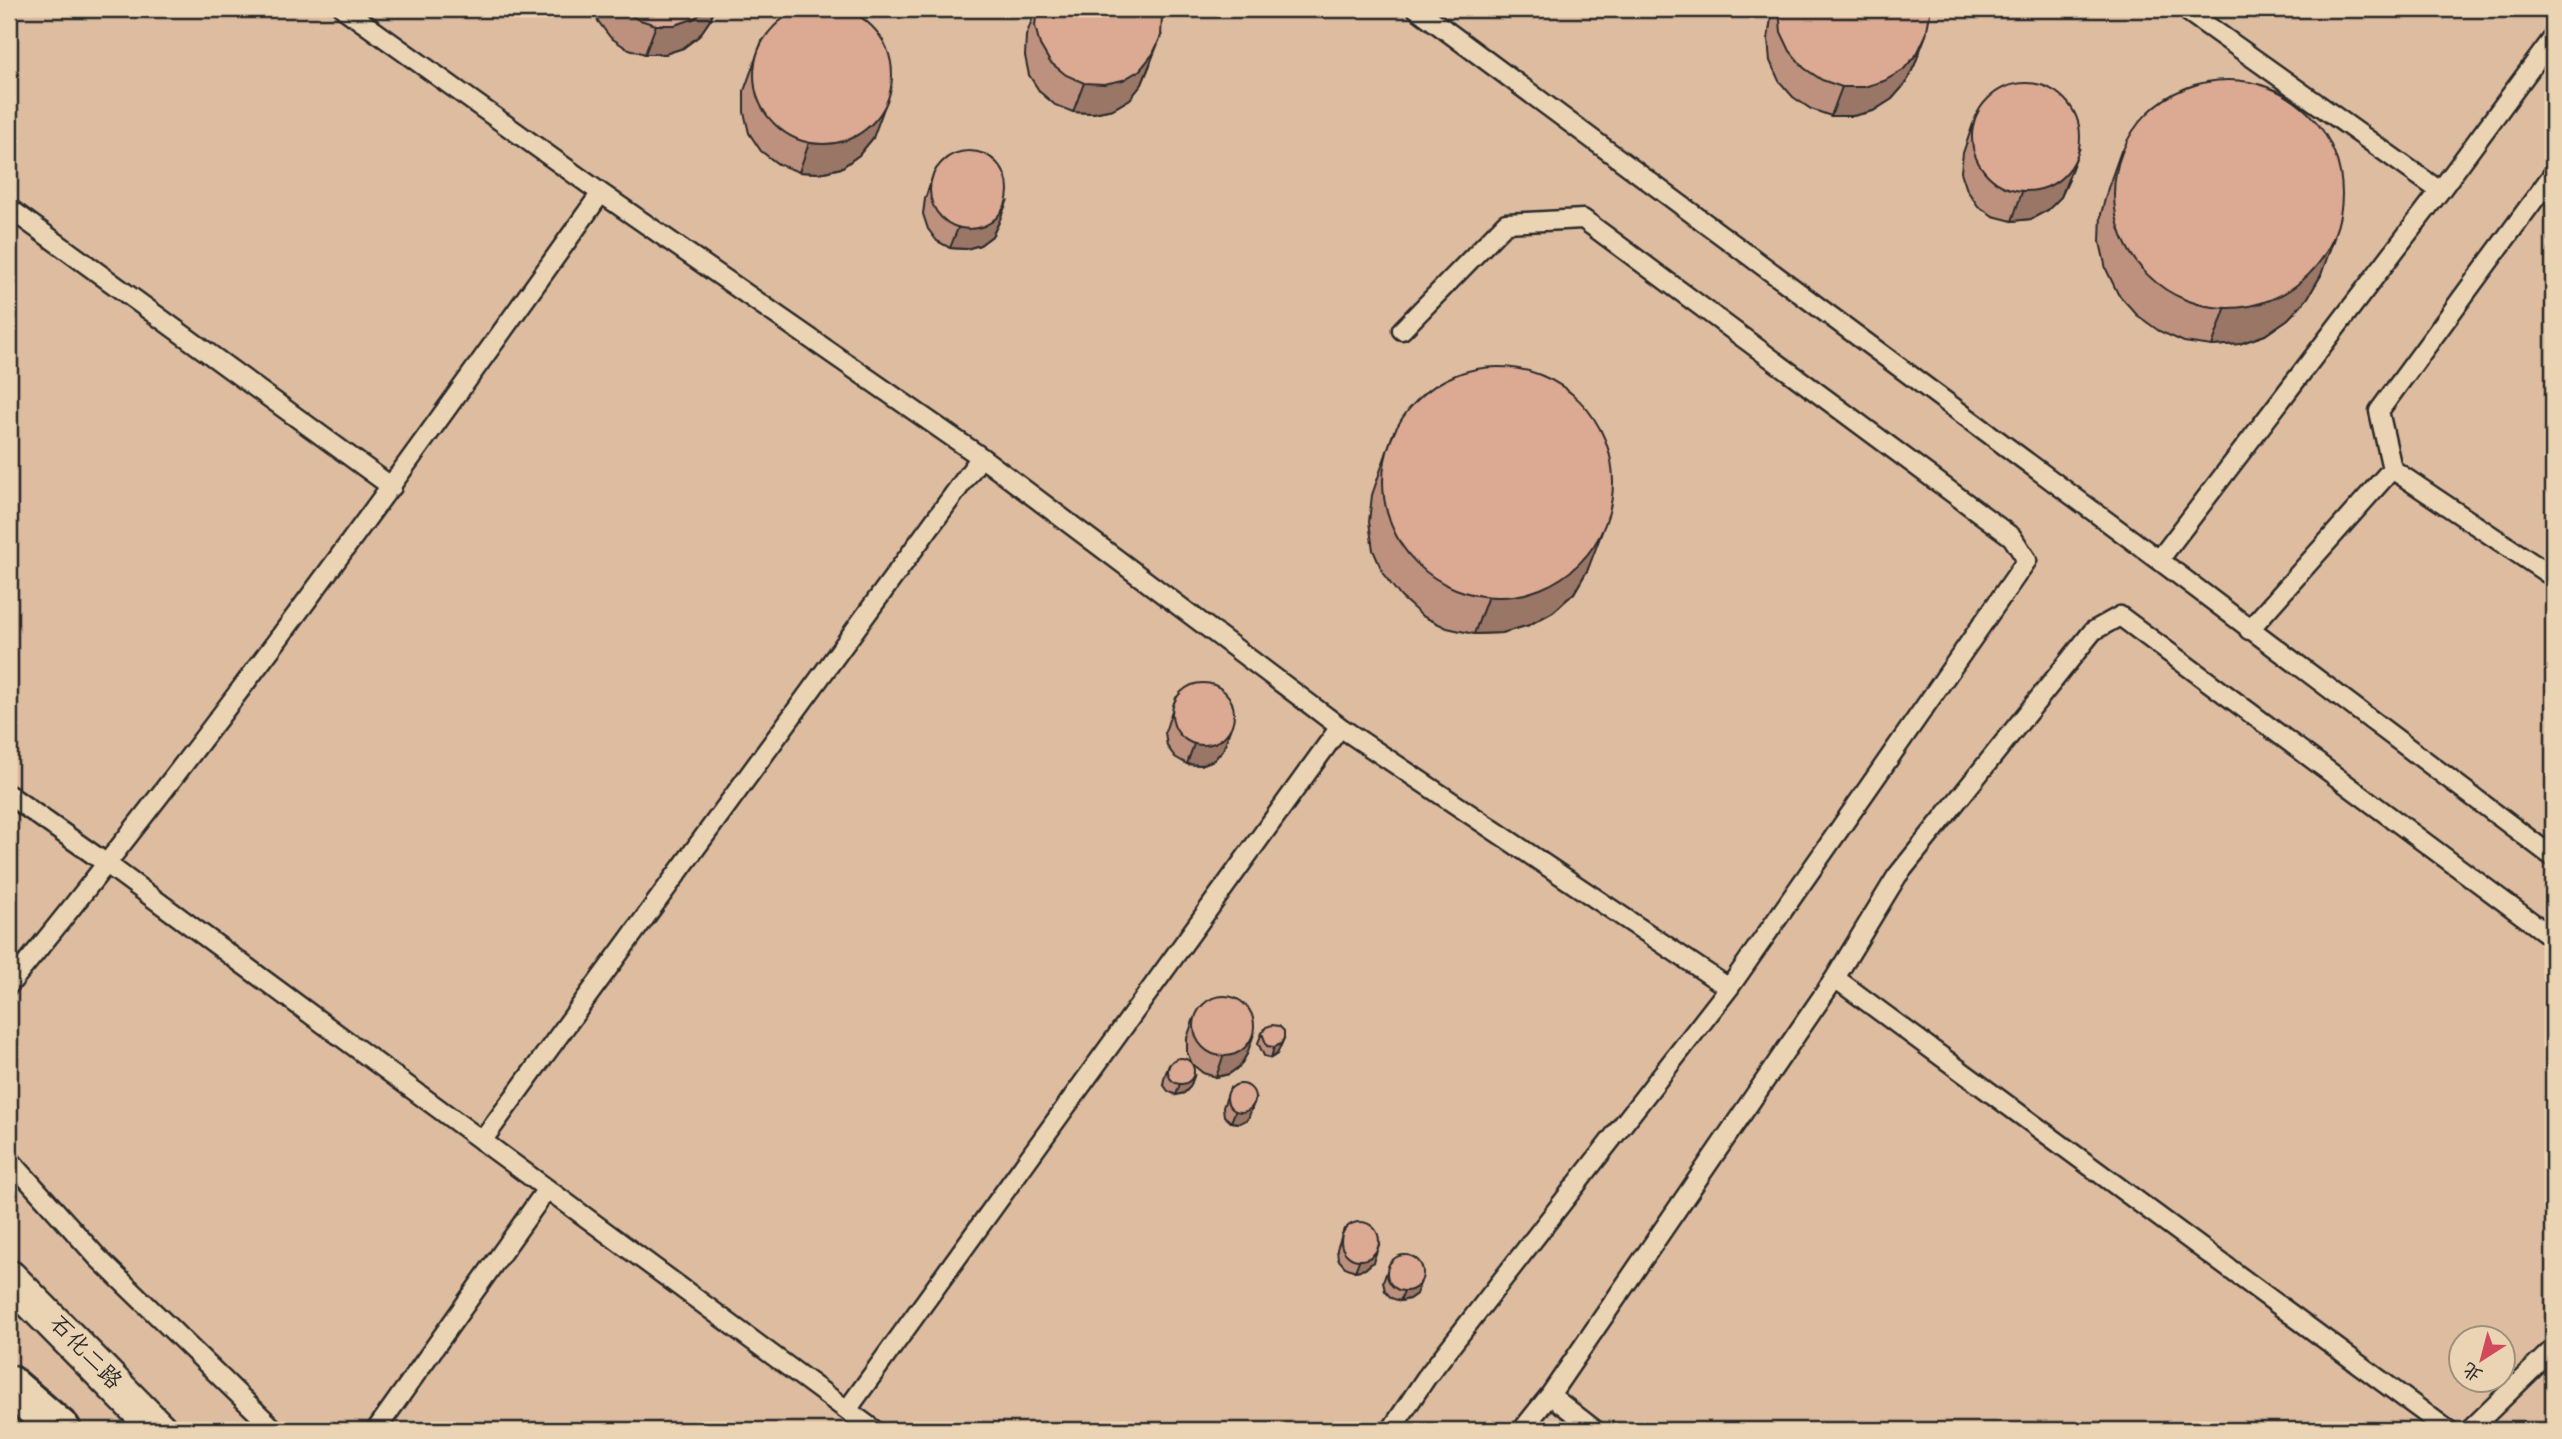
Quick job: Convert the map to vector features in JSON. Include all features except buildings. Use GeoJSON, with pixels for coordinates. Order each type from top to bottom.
{"type":"FeatureCollection","features":[{"type":"Feature","properties":{"kind":"main road"},"geometry":{"type":"LineString","coordinates":[[9,1385],[61,1430]]}},
{"type":"Feature","properties":{"kind":"street","name":"石化二路"},"geometry":{"type":"LineString","coordinates":[[9,1278],[159,1430]]}},
{"type":"Feature","properties":{"kind":"lane"},"geometry":{"type":"LineString","coordinates":[[344,9],[601,193],[981,457],[1340,727],[1730,988]]}},
{"type":"Feature","properties":{"kind":"lane"},"geometry":{"type":"LineString","coordinates":[[1417,9],[2160,560],[2553,857]]}},
{"type":"Feature","properties":{"kind":"lane"},"geometry":{"type":"LineString","coordinates":[[2184,9],[2440,191]]}},
{"type":"Feature","properties":{"kind":"lane"},"geometry":{"type":"LineString","coordinates":[[2160,560],[2553,38]]}},
{"type":"Feature","properties":{"kind":"lane"},"geometry":{"type":"LineString","coordinates":[[2553,174],[2379,411],[2392,469],[2553,577]]}},
{"type":"Feature","properties":{"kind":"lane"},"geometry":{"type":"LineString","coordinates":[[9,985],[107,864],[391,487],[601,193]]}},
{"type":"Feature","properties":{"kind":"lane"},"geometry":{"type":"LineString","coordinates":[[9,208],[391,487]]}},
{"type":"Feature","properties":{"kind":"lane"},"geometry":{"type":"LineString","coordinates":[[1391,1430],[1426,1378],[1730,988],[2027,560],[2012,537],[1583,219],[1506,223],[1402,330]]}},
{"type":"Feature","properties":{"kind":"lane"},"geometry":{"type":"LineString","coordinates":[[482,1141],[981,457]]}},
{"type":"Feature","properties":{"kind":"lane"},"geometry":{"type":"LineString","coordinates":[[2249,629],[2392,469]]}},
{"type":"Feature","properties":{"kind":"lane"},"geometry":{"type":"LineString","coordinates":[[1522,1430],[1550,1395],[1835,978],[1897,876],[2093,631],[2120,616],[2553,939]]}},
{"type":"Feature","properties":{"kind":"lane"},"geometry":{"type":"LineString","coordinates":[[847,1410],[1340,727]]}},
{"type":"Feature","properties":{"kind":"lane"},"geometry":{"type":"LineString","coordinates":[[9,795],[107,864],[874,1430]]}},
{"type":"Feature","properties":{"kind":"lane"},"geometry":{"type":"LineString","coordinates":[[1835,978],[2448,1430]]}},
{"type":"Feature","properties":{"kind":"lane"},"geometry":{"type":"LineString","coordinates":[[9,1159],[98,1258],[275,1430]]}},
{"type":"Feature","properties":{"kind":"lane"},"geometry":{"type":"LineString","coordinates":[[376,1430],[547,1189]]}},
{"type":"Feature","properties":{"kind":"lane"},"geometry":{"type":"LineString","coordinates":[[2470,1430],[2553,1349]]}},
{"type":"Feature","properties":{"kind":"lane"},"geometry":{"type":"LineString","coordinates":[[1550,1395],[1595,1430]]}},
{"type":"Feature","properties":{"kind":"shaded area"},"geometry":{"type":"Polygon","coordinates":[[[9,9],[2553,9],[2553,1430],[9,1430],[9,9]]]}}]}
